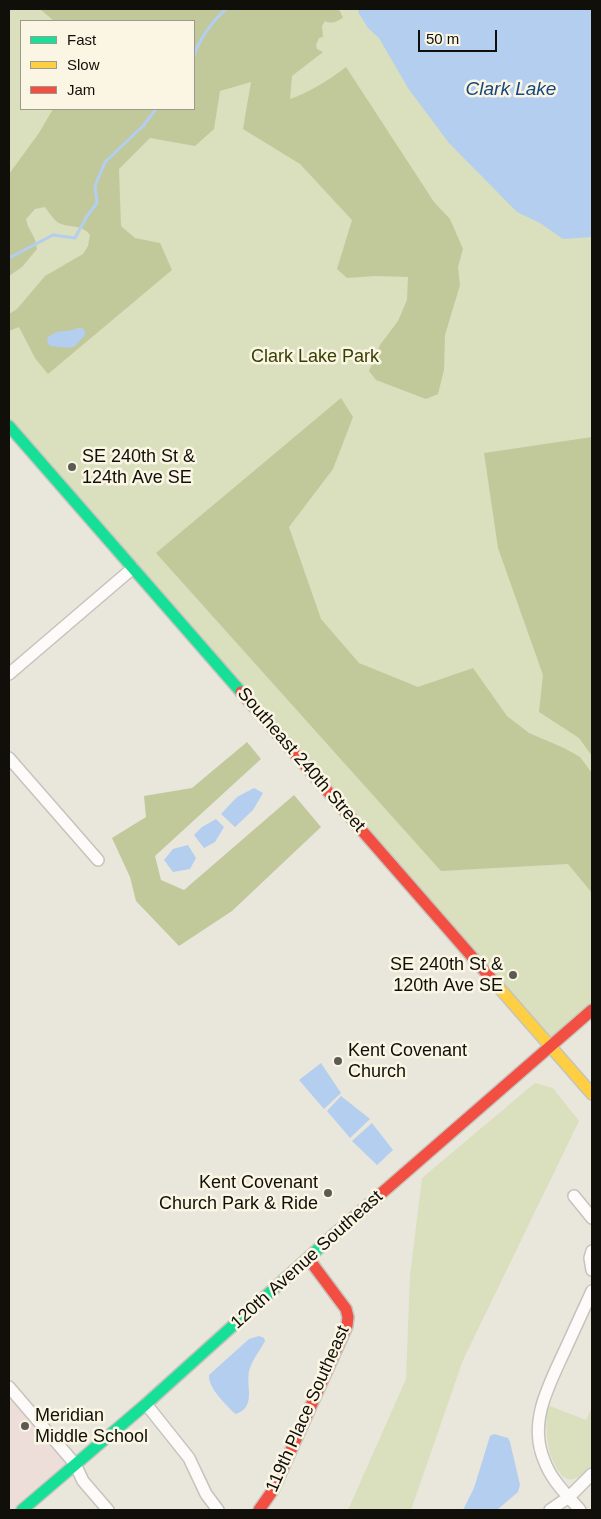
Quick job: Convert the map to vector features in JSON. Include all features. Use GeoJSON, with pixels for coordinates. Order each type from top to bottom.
{"type":"FeatureCollection","features":[{"type":"Feature","properties":{"kind":"street","name":"Southeast 240th Street"},"geometry":{"type":"LineString","coordinates":[[9,426],[592,1094]]}},
{"type":"Feature","properties":{"kind":"street"},"geometry":{"type":"LineString","coordinates":[[9,674],[133,568]]}},
{"type":"Feature","properties":{"kind":"street"},"geometry":{"type":"LineString","coordinates":[[9,758],[98,860]]}},
{"type":"Feature","properties":{"kind":"street","name":"120th Avenue Southeast"},"geometry":{"type":"LineString","coordinates":[[22,1510],[146,1404],[308,1258],[592,1010]]}},
{"type":"Feature","properties":{"kind":"street"},"geometry":{"type":"LineString","coordinates":[[574,1196],[592,1218]]}},
{"type":"Feature","properties":{"kind":"street"},"geometry":{"type":"LineString","coordinates":[[592,1251],[590,1258],[592,1270]]}},
{"type":"Feature","properties":{"kind":"street","name":"119th Place Southeast"},"geometry":{"type":"LineString","coordinates":[[259,1510],[274,1490],[347,1326],[348,1317],[346,1309],[308,1258]]}},
{"type":"Feature","properties":{"kind":"street"},"geometry":{"type":"LineString","coordinates":[[580,1510],[552,1476],[544,1461],[540,1448],[538,1422],[544,1394],[592,1291]]}},
{"type":"Feature","properties":{"kind":"street"},"geometry":{"type":"LineString","coordinates":[[9,1387],[75,1464],[83,1481],[108,1510]]}},
{"type":"Feature","properties":{"kind":"street"},"geometry":{"type":"LineString","coordinates":[[146,1404],[189,1458],[206,1494],[218,1510]]}},
{"type":"Feature","properties":{"kind":"street"},"geometry":{"type":"LineString","coordinates":[[550,1510],[568,1497],[592,1474]]}},
{"type":"Feature","properties":{"kind":"shaded area","name":"Meridian Middle School"},"geometry":{"type":"Polygon","coordinates":[[[9,1387],[75,1464],[22,1510],[9,1510],[9,1387]]]}},
{"type":"Feature","properties":{"kind":"green space","name":"Clark Lake Park"},"geometry":{"type":"Polygon","coordinates":[[[9,9],[592,9],[592,1010],[551,1046],[9,426],[9,9]]]}},
{"type":"Feature","properties":{"kind":"green space"},"geometry":{"type":"Polygon","coordinates":[[[40,9],[335,9],[340,11],[343,18],[332,23],[325,21],[322,26],[323,37],[319,38],[316,45],[317,49],[323,52],[292,76],[290,99],[319,85],[346,67],[434,202],[450,219],[463,249],[458,267],[460,285],[445,335],[444,370],[438,394],[426,399],[376,380],[369,371],[380,345],[398,321],[407,300],[408,277],[375,276],[347,278],[337,269],[352,220],[300,164],[243,129],[251,82],[220,91],[214,129],[195,146],[150,138],[119,169],[121,226],[135,238],[160,243],[172,270],[48,374],[35,358],[19,327],[9,331],[9,314],[17,309],[45,276],[83,254],[88,246],[90,235],[78,227],[59,223],[45,207],[35,209],[26,219],[37,249],[22,267],[9,276],[9,174],[39,133],[52,110],[195,110],[195,20],[53,20],[40,9]]]}},
{"type":"Feature","properties":{"kind":"green space"},"geometry":{"type":"Polygon","coordinates":[[[341,398],[353,417],[333,469],[289,527],[321,619],[359,663],[418,687],[473,668],[507,716],[529,733],[580,757],[592,773],[592,893],[568,864],[441,871],[156,553],[341,398]]]}},
{"type":"Feature","properties":{"kind":"green space"},"geometry":{"type":"Polygon","coordinates":[[[592,437],[592,756],[579,738],[539,712],[543,675],[498,548],[484,453],[592,437]]]}},
{"type":"Feature","properties":{"kind":"green space"},"geometry":{"type":"Polygon","coordinates":[[[247,742],[261,759],[155,856],[161,880],[184,890],[294,795],[321,827],[232,911],[179,946],[136,901],[130,877],[112,838],[146,817],[144,796],[192,788],[247,742]]]}},
{"type":"Feature","properties":{"kind":"green space"},"geometry":{"type":"Polygon","coordinates":[[[535,1083],[553,1088],[579,1121],[463,1360],[411,1510],[348,1510],[406,1379],[410,1276],[422,1178],[535,1083]]]}},
{"type":"Feature","properties":{"kind":"green space"},"geometry":{"type":"Polygon","coordinates":[[[547,1405],[586,1420],[592,1407],[592,1464],[577,1478],[565,1478],[559,1472],[551,1455],[547,1439],[547,1405]]]}},
{"type":"Feature","properties":{"kind":"water","name":"Clark Lake"},"geometry":{"type":"Polygon","coordinates":[[[359,9],[592,9],[592,237],[563,239],[540,223],[517,212],[449,143],[408,88],[379,38],[368,28],[358,12],[359,9]]]}},
{"type":"Feature","properties":{"kind":"water"},"geometry":{"type":"Polygon","coordinates":[[[82,328],[85,331],[85,335],[75,346],[69,348],[48,344],[47,338],[52,335],[82,328]]]}},
{"type":"Feature","properties":{"kind":"water"},"geometry":{"type":"Polygon","coordinates":[[[254,788],[263,793],[253,810],[235,827],[221,814],[237,797],[254,788]]]}},
{"type":"Feature","properties":{"kind":"water"},"geometry":{"type":"Polygon","coordinates":[[[216,819],[224,827],[215,842],[204,848],[194,835],[202,827],[216,819]]]}},
{"type":"Feature","properties":{"kind":"water"},"geometry":{"type":"Polygon","coordinates":[[[188,845],[196,858],[190,869],[173,872],[164,860],[173,849],[188,845]]]}},
{"type":"Feature","properties":{"kind":"water"},"geometry":{"type":"Polygon","coordinates":[[[321,1063],[341,1093],[324,1109],[299,1080],[321,1063]]]}},
{"type":"Feature","properties":{"kind":"water"},"geometry":{"type":"Polygon","coordinates":[[[341,1096],[370,1119],[350,1138],[327,1111],[341,1096]]]}},
{"type":"Feature","properties":{"kind":"water"},"geometry":{"type":"Polygon","coordinates":[[[372,1123],[393,1150],[377,1165],[352,1141],[372,1123]]]}},
{"type":"Feature","properties":{"kind":"water"},"geometry":{"type":"Polygon","coordinates":[[[259,1336],[264,1338],[265,1341],[250,1368],[249,1400],[247,1406],[236,1414],[214,1390],[209,1380],[209,1375],[249,1339],[259,1336]]]}},
{"type":"Feature","properties":{"kind":"water"},"geometry":{"type":"Polygon","coordinates":[[[494,1434],[508,1438],[510,1442],[520,1485],[518,1492],[497,1510],[463,1510],[474,1488],[490,1436],[494,1434]]]}},
{"type":"Feature","properties":{"kind":"waterway"},"geometry":{"type":"LineString","coordinates":[[195,54],[216,18],[226,9]]}},
{"type":"Feature","properties":{"kind":"waterway"},"geometry":{"type":"LineString","coordinates":[[9,258],[53,235],[75,238],[87,216],[97,203],[95,186],[105,162],[143,126],[155,110]]}},
{"type":"Feature","properties":{"kind":"traffic: fast"},"geometry":{"type":"LineString","coordinates":[[9,426],[241,692]]}},
{"type":"Feature","properties":{"kind":"traffic: fast"},"geometry":{"type":"LineString","coordinates":[[22,1510],[146,1404],[337,1232]]}},
{"type":"Feature","properties":{"kind":"traffic: slow"},"geometry":{"type":"LineString","coordinates":[[495,983],[592,1094]]}},
{"type":"Feature","properties":{"kind":"traffic: jam"},"geometry":{"type":"LineString","coordinates":[[241,692],[495,983]]}},
{"type":"Feature","properties":{"kind":"traffic: jam"},"geometry":{"type":"LineString","coordinates":[[337,1232],[592,1010]]}},
{"type":"Feature","properties":{"kind":"traffic: jam"},"geometry":{"type":"LineString","coordinates":[[259,1510],[273,1490],[347,1326],[348,1317],[346,1309],[308,1258]]}},
{"type":"Feature","properties":{"kind":"place","name":"SE 240th St & 124th Ave SE"},"geometry":{"type":"Point","coordinates":[72,467]}},
{"type":"Feature","properties":{"kind":"place","name":"SE 240th St & 120th Ave SE"},"geometry":{"type":"Point","coordinates":[513,975]}},
{"type":"Feature","properties":{"kind":"place","name":"Kent Covenant Church"},"geometry":{"type":"Point","coordinates":[338,1061]}},
{"type":"Feature","properties":{"kind":"place","name":"Kent Covenant Church Park & Ride"},"geometry":{"type":"Point","coordinates":[328,1193]}},
{"type":"Feature","properties":{"kind":"place","name":"Meridian Middle School"},"geometry":{"type":"Point","coordinates":[25,1426]}}]}
